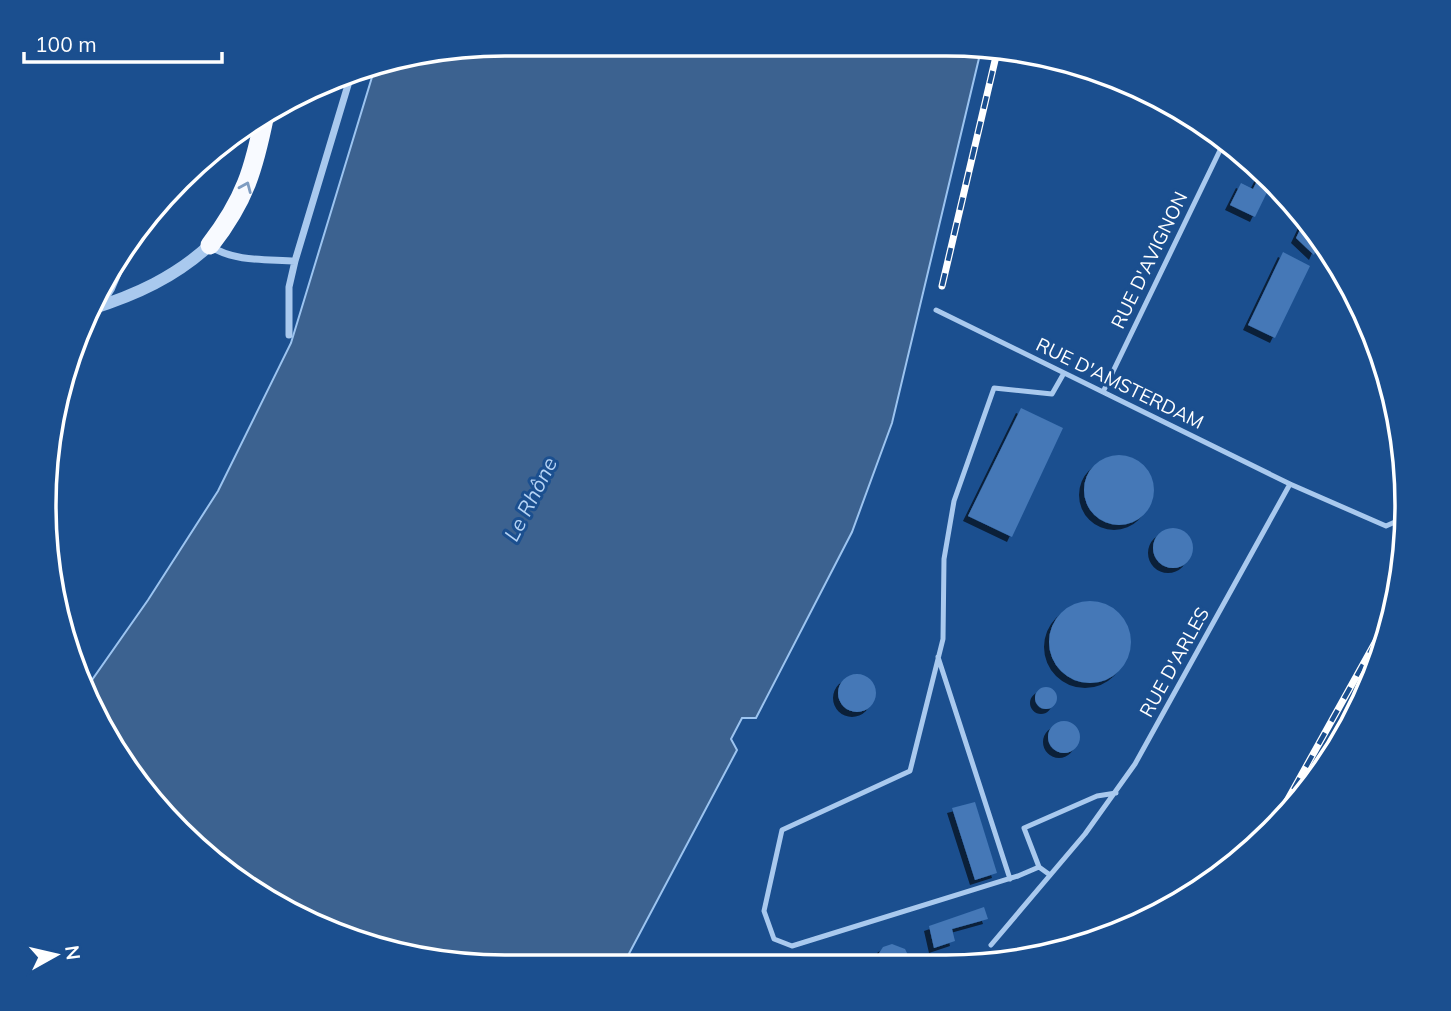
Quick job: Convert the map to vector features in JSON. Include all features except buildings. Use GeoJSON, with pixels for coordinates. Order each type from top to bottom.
{"type":"FeatureCollection","features":[{"type":"Feature","properties":{"kind":"highway"},"geometry":{"type":"LineString","coordinates":[[210,245],[231,217],[245,191],[262,128]]}},
{"type":"Feature","properties":{"kind":"street"},"geometry":{"type":"LineString","coordinates":[[289,335],[289,287],[295,261],[348,85]]}},
{"type":"Feature","properties":{"kind":"street"},"geometry":{"type":"LineString","coordinates":[[103,306],[152,287],[191,262],[210,245],[219,251],[237,256],[295,261]]}},
{"type":"Feature","properties":{"kind":"lane","name":"RUE D'AVIGNON"},"geometry":{"type":"LineString","coordinates":[[1103,392],[1220,150]]}},
{"type":"Feature","properties":{"kind":"lane","name":"RUE D'AMSTERDAM"},"geometry":{"type":"LineString","coordinates":[[936,310],[1290,484]]}},
{"type":"Feature","properties":{"kind":"lane"},"geometry":{"type":"LineString","coordinates":[[1039,867],[1010,879],[792,946],[774,939],[764,911],[782,830],[910,771],[943,639],[944,559],[954,501],[994,388],[1052,394],[1064,373]]}},
{"type":"Feature","properties":{"kind":"lane"},"geometry":{"type":"LineString","coordinates":[[1290,484],[1386,526],[1394,522]]}},
{"type":"Feature","properties":{"kind":"lane","name":"RUE D'ARLES"},"geometry":{"type":"LineString","coordinates":[[991,945],[1116,793],[1135,764],[1290,484]]}},
{"type":"Feature","properties":{"kind":"lane"},"geometry":{"type":"LineString","coordinates":[[938,657],[1010,879]]}},
{"type":"Feature","properties":{"kind":"lane"},"geometry":{"type":"LineString","coordinates":[[1050,875],[1039,867],[1024,828],[1097,796],[1116,793]]}},
{"type":"Feature","properties":{"kind":"water","name":"Le Rhône"},"geometry":{"type":"Polygon","coordinates":[[[505,56],[979,57],[892,423],[852,532],[756,718],[742,718],[731,739],[737,750],[628,955],[505,955],[447,951],[389,940],[333,921],[281,895],[209,843],[149,779],[116,730],[91,681],[148,600],[218,491],[291,343],[372,76],[447,60],[505,56]]]}},
{"type":"Feature","properties":{"kind":"railway"},"geometry":{"type":"LineString","coordinates":[[942,286],[995,59]]}},
{"type":"Feature","properties":{"kind":"railway"},"geometry":{"type":"LineString","coordinates":[[1293,789],[1371,650]]}}]}
